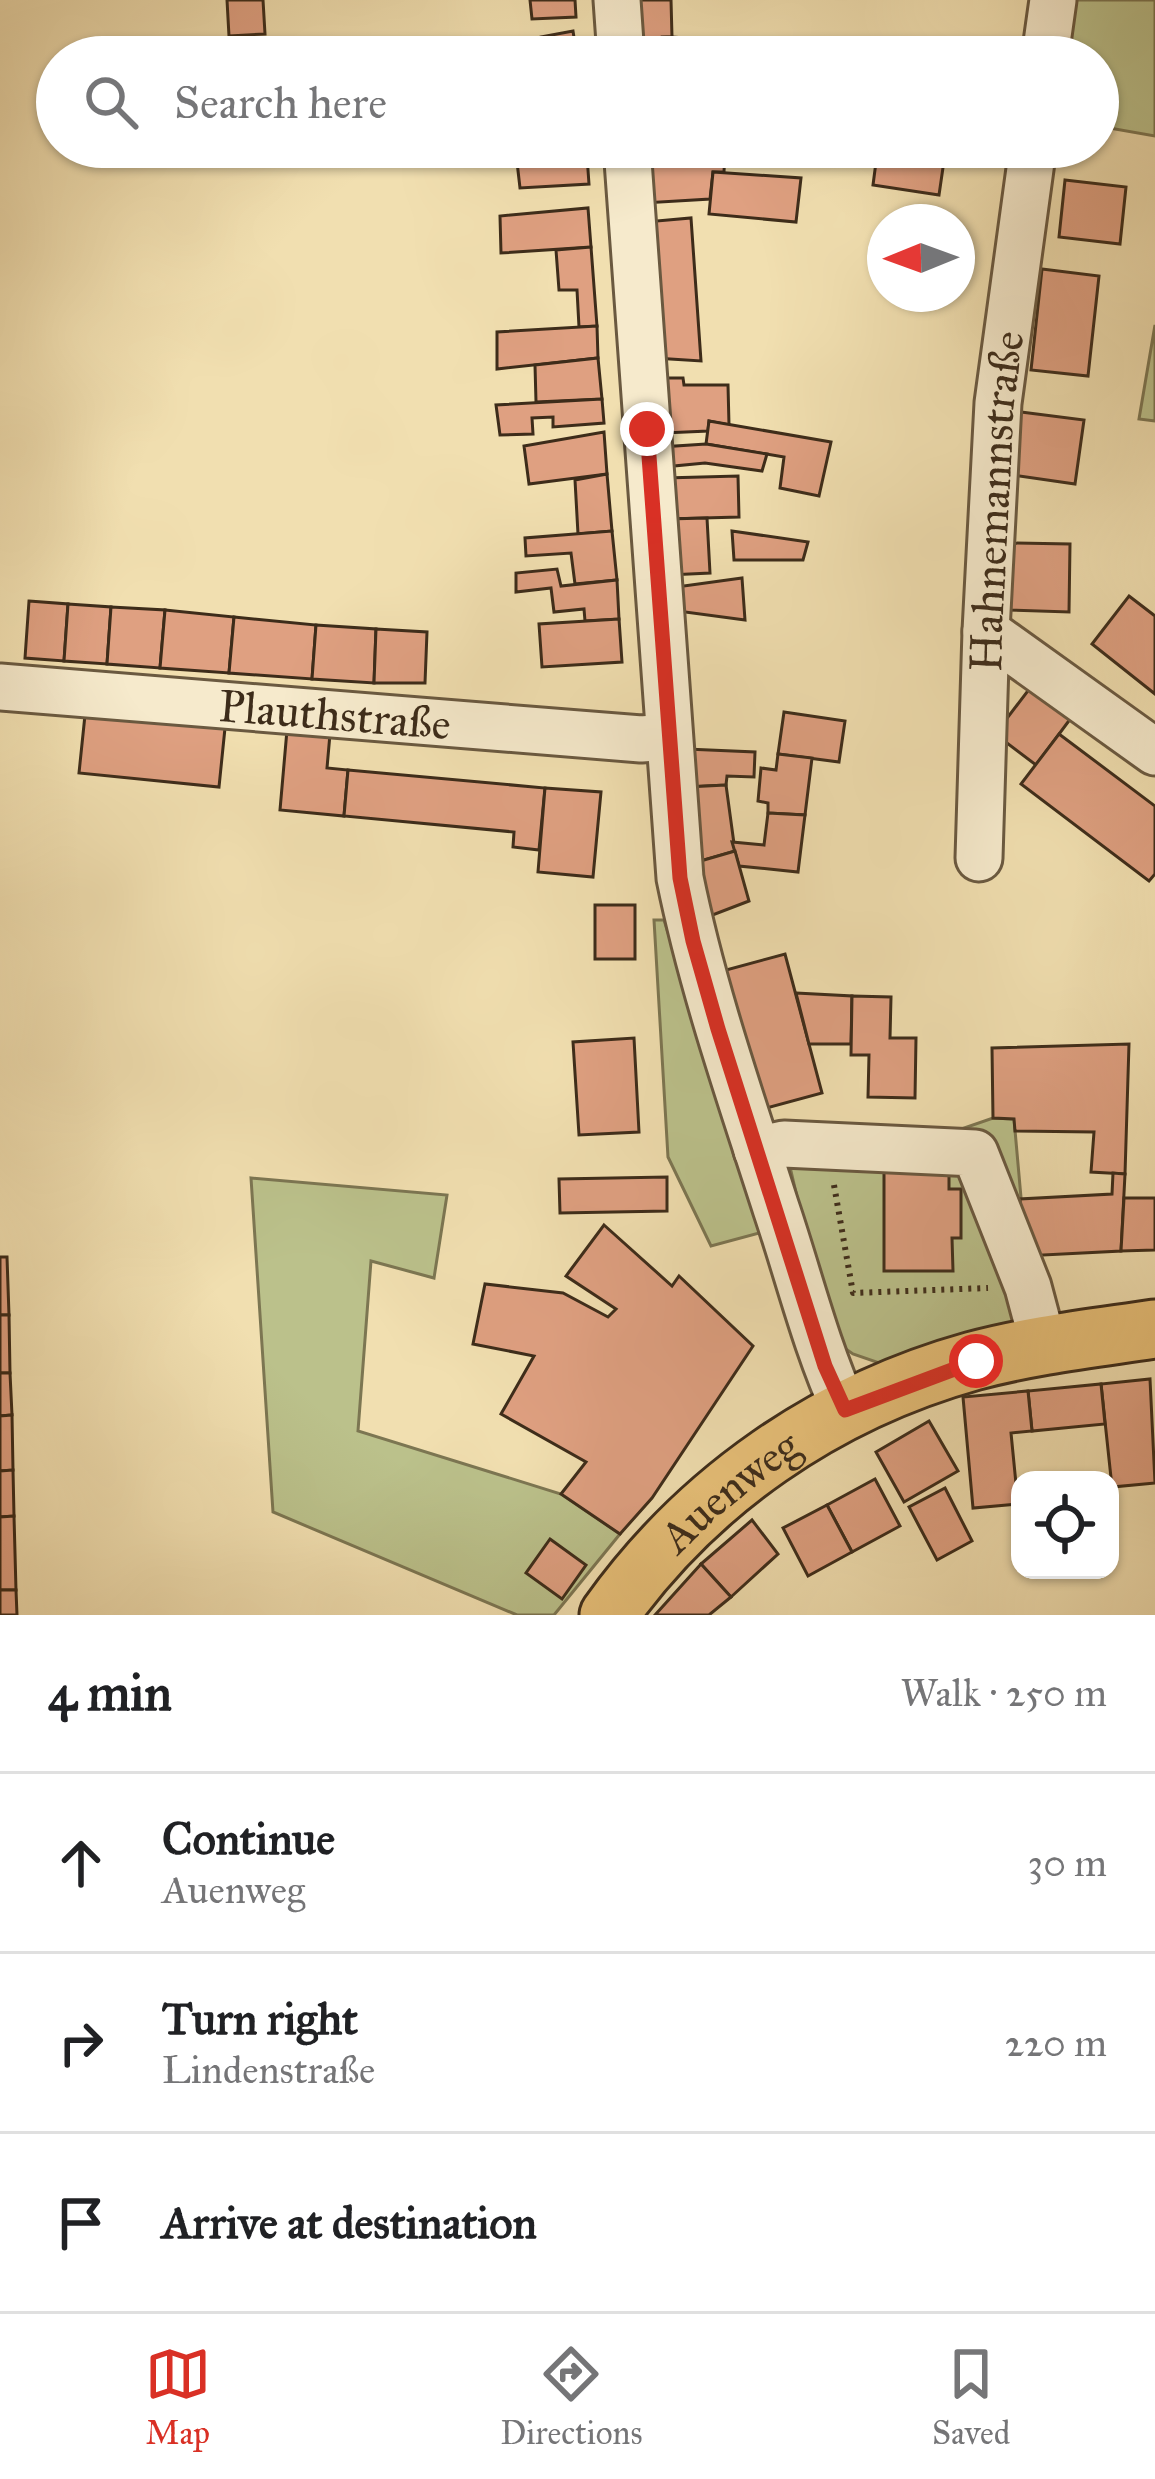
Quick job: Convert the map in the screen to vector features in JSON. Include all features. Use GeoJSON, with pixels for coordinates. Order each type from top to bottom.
{"type":"FeatureCollection","features":[{"type":"Feature","properties":{"kind":"main road","name":"Auenweg"},"geometry":{"type":"LineString","coordinates":[[609,1615],[668,1545],[759,1461],[845,1410],[976,1361],[1155,1329]]}},
{"type":"Feature","properties":{"kind":"street"},"geometry":{"type":"LineString","coordinates":[[617,0],[620,36]]}},
{"type":"Feature","properties":{"kind":"street"},"geometry":{"type":"LineString","coordinates":[[1048,36],[1052,0]]}},
{"type":"Feature","properties":{"kind":"street"},"geometry":{"type":"LineString","coordinates":[[628,168],[680,878],[693,941],[808,1318],[845,1410]]}},
{"type":"Feature","properties":{"kind":"street","name":"Hahnemannstraße"},"geometry":{"type":"LineString","coordinates":[[979,858],[998,403],[1030,168]]}},
{"type":"Feature","properties":{"kind":"street"},"geometry":{"type":"LineString","coordinates":[[986,631],[1155,752]]}},
{"type":"Feature","properties":{"kind":"street","name":"Plauthstraße"},"geometry":{"type":"LineString","coordinates":[[0,687],[641,739],[669,737]]}},
{"type":"Feature","properties":{"kind":"street"},"geometry":{"type":"LineString","coordinates":[[757,1150],[784,1144],[974,1153],[1028,1287],[1044,1347]]}},
{"type":"Feature","properties":{"kind":"path"},"geometry":{"type":"LineString","coordinates":[[826,1146],[853,1293],[1028,1287]]}},
{"type":"Feature","properties":{"kind":"green space"},"geometry":{"type":"Polygon","coordinates":[[[1066,0],[1155,0],[1155,136],[1119,130],[1119,36],[1062,36],[1066,0]]]}},
{"type":"Feature","properties":{"kind":"green space"},"geometry":{"type":"Polygon","coordinates":[[[1155,325],[1155,421],[1139,419],[1155,325]]]}},
{"type":"Feature","properties":{"kind":"green space"},"geometry":{"type":"Polygon","coordinates":[[[654,920],[664,920],[763,1232],[711,1246],[668,1157],[654,920]]]}},
{"type":"Feature","properties":{"kind":"green space"},"geometry":{"type":"Polygon","coordinates":[[[993,1118],[1014,1119],[1032,1321],[882,1364],[853,1354],[830,1338],[780,1124],[947,1134],[993,1118]]]}},
{"type":"Feature","properties":{"kind":"green space"},"geometry":{"type":"Polygon","coordinates":[[[251,1178],[447,1195],[434,1278],[371,1261],[358,1431],[561,1494],[620,1534],[554,1615],[517,1615],[273,1512],[251,1178]]]}},
{"type":"Feature","properties":{"kind":"building"},"geometry":{"type":"Polygon","coordinates":[[[227,0],[263,0],[265,34],[229,36],[227,0]]]}},
{"type":"Feature","properties":{"kind":"building"},"geometry":{"type":"Polygon","coordinates":[[[530,0],[575,0],[576,17],[532,19],[530,0]]]}},
{"type":"Feature","properties":{"kind":"building"},"geometry":{"type":"Polygon","coordinates":[[[629,0],[671,0],[672,36],[632,36],[629,0]]]}},
{"type":"Feature","properties":{"kind":"building"},"geometry":{"type":"Polygon","coordinates":[[[518,168],[588,168],[589,184],[520,188],[518,168]]]}},
{"type":"Feature","properties":{"kind":"building"},"geometry":{"type":"Polygon","coordinates":[[[641,168],[724,168],[724,172],[713,172],[710,199],[644,203],[641,168]]]}},
{"type":"Feature","properties":{"kind":"building"},"geometry":{"type":"Polygon","coordinates":[[[875,168],[943,168],[939,195],[873,185],[875,168]]]}},
{"type":"Feature","properties":{"kind":"building"},"geometry":{"type":"Polygon","coordinates":[[[713,172],[801,178],[796,222],[709,214],[713,172]]]}},
{"type":"Feature","properties":{"kind":"building"},"geometry":{"type":"Polygon","coordinates":[[[1065,180],[1126,187],[1120,244],[1059,237],[1065,180]]]}},
{"type":"Feature","properties":{"kind":"building"},"geometry":{"type":"Polygon","coordinates":[[[588,208],[591,247],[501,253],[500,216],[588,208]]]}},
{"type":"Feature","properties":{"kind":"building"},"geometry":{"type":"Polygon","coordinates":[[[691,218],[701,361],[655,358],[645,222],[691,218]]]}},
{"type":"Feature","properties":{"kind":"building"},"geometry":{"type":"Polygon","coordinates":[[[591,247],[597,326],[579,327],[577,290],[559,290],[556,250],[591,247]]]}},
{"type":"Feature","properties":{"kind":"building"},"geometry":{"type":"Polygon","coordinates":[[[1042,269],[1099,276],[1088,376],[1031,370],[1042,269]]]}},
{"type":"Feature","properties":{"kind":"building"},"geometry":{"type":"Polygon","coordinates":[[[597,326],[598,358],[497,369],[497,332],[597,326]]]}},
{"type":"Feature","properties":{"kind":"building"},"geometry":{"type":"Polygon","coordinates":[[[598,358],[602,399],[536,402],[535,365],[598,358]]]}},
{"type":"Feature","properties":{"kind":"building"},"geometry":{"type":"Polygon","coordinates":[[[657,378],[683,378],[684,385],[728,385],[729,425],[709,421],[708,431],[664,433],[657,378]]]}},
{"type":"Feature","properties":{"kind":"building"},"geometry":{"type":"Polygon","coordinates":[[[602,399],[604,423],[553,427],[553,417],[532,418],[533,434],[500,435],[496,405],[602,399]]]}},
{"type":"Feature","properties":{"kind":"building"},"geometry":{"type":"Polygon","coordinates":[[[1021,412],[1084,420],[1075,484],[1013,475],[1021,412]]]}},
{"type":"Feature","properties":{"kind":"building"},"geometry":{"type":"Polygon","coordinates":[[[709,421],[831,442],[819,496],[780,488],[784,457],[706,444],[709,421]]]}},
{"type":"Feature","properties":{"kind":"building"},"geometry":{"type":"Polygon","coordinates":[[[604,432],[607,474],[529,484],[524,446],[604,432]]]}},
{"type":"Feature","properties":{"kind":"building"},"geometry":{"type":"Polygon","coordinates":[[[706,444],[767,454],[762,471],[705,463],[663,467],[661,447],[706,444]]]}},
{"type":"Feature","properties":{"kind":"building"},"geometry":{"type":"Polygon","coordinates":[[[607,474],[612,531],[578,534],[575,480],[607,474]]]}},
{"type":"Feature","properties":{"kind":"building"},"geometry":{"type":"Polygon","coordinates":[[[738,476],[739,517],[667,519],[665,478],[738,476]]]}},
{"type":"Feature","properties":{"kind":"building"},"geometry":{"type":"Polygon","coordinates":[[[707,518],[710,573],[669,575],[667,519],[707,518]]]}},
{"type":"Feature","properties":{"kind":"building"},"geometry":{"type":"Polygon","coordinates":[[[612,531],[617,580],[575,584],[571,553],[526,556],[525,538],[612,531]]]}},
{"type":"Feature","properties":{"kind":"building"},"geometry":{"type":"Polygon","coordinates":[[[732,531],[808,542],[803,560],[734,560],[732,531]]]}},
{"type":"Feature","properties":{"kind":"building"},"geometry":{"type":"Polygon","coordinates":[[[1010,543],[1070,544],[1069,612],[1008,610],[1010,543]]]}},
{"type":"Feature","properties":{"kind":"building"},"geometry":{"type":"Polygon","coordinates":[[[557,569],[561,586],[617,580],[619,619],[585,621],[584,609],[554,612],[551,588],[516,592],[516,573],[557,569]]]}},
{"type":"Feature","properties":{"kind":"building"},"geometry":{"type":"Polygon","coordinates":[[[742,578],[745,620],[670,610],[669,588],[742,578]]]}},
{"type":"Feature","properties":{"kind":"building"},"geometry":{"type":"Polygon","coordinates":[[[1129,596],[1155,616],[1155,694],[1092,644],[1129,596]]]}},
{"type":"Feature","properties":{"kind":"building"},"geometry":{"type":"Polygon","coordinates":[[[29,601],[68,604],[64,661],[25,658],[29,601]]]}},
{"type":"Feature","properties":{"kind":"building"},"geometry":{"type":"Polygon","coordinates":[[[68,604],[111,607],[107,664],[64,661],[68,604]]]}},
{"type":"Feature","properties":{"kind":"building"},"geometry":{"type":"Polygon","coordinates":[[[111,607],[165,610],[160,668],[107,664],[111,607]]]}},
{"type":"Feature","properties":{"kind":"building"},"geometry":{"type":"Polygon","coordinates":[[[165,610],[234,617],[229,673],[160,668],[165,610]]]}},
{"type":"Feature","properties":{"kind":"building"},"geometry":{"type":"Polygon","coordinates":[[[234,617],[316,625],[312,679],[229,673],[234,617]]]}},
{"type":"Feature","properties":{"kind":"building"},"geometry":{"type":"Polygon","coordinates":[[[619,619],[622,662],[542,667],[539,624],[619,619]]]}},
{"type":"Feature","properties":{"kind":"building"},"geometry":{"type":"Polygon","coordinates":[[[316,625],[376,629],[374,683],[312,679],[316,625]]]}},
{"type":"Feature","properties":{"kind":"building"},"geometry":{"type":"Polygon","coordinates":[[[376,629],[427,632],[425,683],[374,683],[376,629]]]}},
{"type":"Feature","properties":{"kind":"building"},"geometry":{"type":"Polygon","coordinates":[[[1030,688],[1071,718],[1036,765],[995,734],[1030,688]]]}},
{"type":"Feature","properties":{"kind":"building"},"geometry":{"type":"Polygon","coordinates":[[[784,712],[845,721],[839,762],[778,754],[784,712]]]}},
{"type":"Feature","properties":{"kind":"building"},"geometry":{"type":"Polygon","coordinates":[[[85,715],[225,728],[219,787],[79,773],[85,715]]]}},
{"type":"Feature","properties":{"kind":"building"},"geometry":{"type":"Polygon","coordinates":[[[287,730],[330,734],[327,768],[348,770],[344,816],[280,810],[287,730]]]}},
{"type":"Feature","properties":{"kind":"building"},"geometry":{"type":"Polygon","coordinates":[[[1059,734],[1155,806],[1155,874],[1149,881],[1021,784],[1059,734]]]}},
{"type":"Feature","properties":{"kind":"building"},"geometry":{"type":"Polygon","coordinates":[[[686,749],[755,752],[754,777],[727,776],[726,785],[687,787],[686,749]]]}},
{"type":"Feature","properties":{"kind":"building"},"geometry":{"type":"Polygon","coordinates":[[[778,754],[812,758],[805,815],[768,813],[768,803],[758,801],[761,768],[776,770],[778,754]]]}},
{"type":"Feature","properties":{"kind":"building"},"geometry":{"type":"Polygon","coordinates":[[[348,770],[545,788],[539,850],[513,847],[514,832],[344,816],[348,770]]]}},
{"type":"Feature","properties":{"kind":"building"},"geometry":{"type":"Polygon","coordinates":[[[726,785],[735,851],[697,862],[687,787],[726,785]]]}},
{"type":"Feature","properties":{"kind":"building"},"geometry":{"type":"Polygon","coordinates":[[[545,788],[601,792],[593,877],[538,872],[545,788]]]}},
{"type":"Feature","properties":{"kind":"building"},"geometry":{"type":"Polygon","coordinates":[[[768,813],[805,815],[798,872],[739,866],[732,842],[764,845],[768,813]]]}},
{"type":"Feature","properties":{"kind":"building"},"geometry":{"type":"Polygon","coordinates":[[[735,851],[749,901],[710,916],[697,862],[735,851]]]}},
{"type":"Feature","properties":{"kind":"building"},"geometry":{"type":"Polygon","coordinates":[[[595,905],[635,905],[635,959],[595,959],[595,905]]]}},
{"type":"Feature","properties":{"kind":"building"},"geometry":{"type":"Polygon","coordinates":[[[785,954],[822,1093],[763,1109],[726,970],[785,954]]]}},
{"type":"Feature","properties":{"kind":"building"},"geometry":{"type":"Polygon","coordinates":[[[796,993],[852,996],[851,1044],[809,1044],[796,993]]]}},
{"type":"Feature","properties":{"kind":"building"},"geometry":{"type":"Polygon","coordinates":[[[852,996],[891,997],[890,1038],[916,1038],[915,1098],[868,1097],[869,1055],[851,1055],[852,996]]]}},
{"type":"Feature","properties":{"kind":"building"},"geometry":{"type":"Polygon","coordinates":[[[634,1038],[639,1132],[579,1135],[573,1042],[634,1038]]]}},
{"type":"Feature","properties":{"kind":"building"},"geometry":{"type":"Polygon","coordinates":[[[1129,1044],[1125,1174],[1091,1172],[1094,1132],[1015,1131],[1014,1119],[993,1118],[992,1048],[1129,1044]]]}},
{"type":"Feature","properties":{"kind":"building"},"geometry":{"type":"Polygon","coordinates":[[[884,1165],[949,1165],[949,1189],[961,1189],[961,1238],[952,1238],[953,1271],[884,1271],[884,1165]]]}},
{"type":"Feature","properties":{"kind":"building"},"geometry":{"type":"Polygon","coordinates":[[[1113,1173],[1125,1174],[1121,1251],[1024,1256],[1020,1199],[1112,1194],[1113,1173]]]}},
{"type":"Feature","properties":{"kind":"building"},"geometry":{"type":"Polygon","coordinates":[[[667,1177],[667,1211],[560,1213],[559,1179],[667,1177]]]}},
{"type":"Feature","properties":{"kind":"building"},"geometry":{"type":"Polygon","coordinates":[[[1124,1198],[1155,1198],[1155,1250],[1121,1251],[1124,1198]]]}},
{"type":"Feature","properties":{"kind":"building"},"geometry":{"type":"Polygon","coordinates":[[[604,1225],[672,1286],[679,1276],[753,1346],[652,1498],[620,1534],[561,1494],[586,1462],[501,1414],[534,1356],[473,1344],[485,1284],[563,1293],[608,1317],[616,1309],[566,1276],[604,1225]]]}},
{"type":"Feature","properties":{"kind":"building"},"geometry":{"type":"Polygon","coordinates":[[[0,1257],[7,1257],[9,1315],[0,1315],[0,1257]]]}},
{"type":"Feature","properties":{"kind":"building"},"geometry":{"type":"Polygon","coordinates":[[[0,1315],[9,1315],[10,1373],[0,1373],[0,1315]]]}},
{"type":"Feature","properties":{"kind":"building"},"geometry":{"type":"Polygon","coordinates":[[[0,1373],[10,1373],[12,1415],[0,1416],[0,1373]]]}},
{"type":"Feature","properties":{"kind":"building"},"geometry":{"type":"Polygon","coordinates":[[[1150,1379],[1155,1483],[1119,1486],[1119,1471],[1110,1471],[1101,1384],[1150,1379]]]}},
{"type":"Feature","properties":{"kind":"building"},"geometry":{"type":"Polygon","coordinates":[[[1101,1384],[1105,1424],[1032,1431],[1028,1391],[1101,1384]]]}},
{"type":"Feature","properties":{"kind":"building"},"geometry":{"type":"Polygon","coordinates":[[[1028,1391],[1032,1431],[1011,1433],[1015,1471],[1011,1471],[1011,1505],[973,1508],[963,1397],[1028,1391]]]}},
{"type":"Feature","properties":{"kind":"building"},"geometry":{"type":"Polygon","coordinates":[[[12,1415],[13,1470],[0,1471],[0,1416],[12,1415]]]}},
{"type":"Feature","properties":{"kind":"building"},"geometry":{"type":"Polygon","coordinates":[[[929,1421],[958,1471],[904,1502],[876,1452],[929,1421]]]}},
{"type":"Feature","properties":{"kind":"building"},"geometry":{"type":"Polygon","coordinates":[[[13,1470],[14,1516],[0,1517],[0,1471],[13,1470]]]}},
{"type":"Feature","properties":{"kind":"building"},"geometry":{"type":"Polygon","coordinates":[[[875,1479],[900,1526],[852,1552],[827,1505],[875,1479]]]}},
{"type":"Feature","properties":{"kind":"building"},"geometry":{"type":"Polygon","coordinates":[[[945,1488],[972,1541],[937,1560],[909,1507],[945,1488]]]}},
{"type":"Feature","properties":{"kind":"building"},"geometry":{"type":"Polygon","coordinates":[[[827,1505],[852,1552],[808,1576],[783,1528],[827,1505]]]}},
{"type":"Feature","properties":{"kind":"building"},"geometry":{"type":"Polygon","coordinates":[[[14,1516],[16,1590],[0,1590],[0,1517],[14,1516]]]}},
{"type":"Feature","properties":{"kind":"building"},"geometry":{"type":"Polygon","coordinates":[[[752,1520],[778,1554],[731,1597],[701,1564],[752,1520]]]}},
{"type":"Feature","properties":{"kind":"building"},"geometry":{"type":"Polygon","coordinates":[[[550,1539],[586,1565],[562,1599],[526,1573],[550,1539]]]}},
{"type":"Feature","properties":{"kind":"building"},"geometry":{"type":"Polygon","coordinates":[[[701,1564],[731,1597],[709,1615],[655,1615],[701,1564]]]}},
{"type":"Feature","properties":{"kind":"building"},"geometry":{"type":"Polygon","coordinates":[[[0,1590],[16,1590],[17,1615],[0,1615],[0,1590]]]}},
{"type":"Feature","properties":{"kind":"route"},"geometry":{"type":"LineString","coordinates":[[647,429],[680,878],[718,1029],[808,1318],[845,1410],[976,1361]]}}]}
